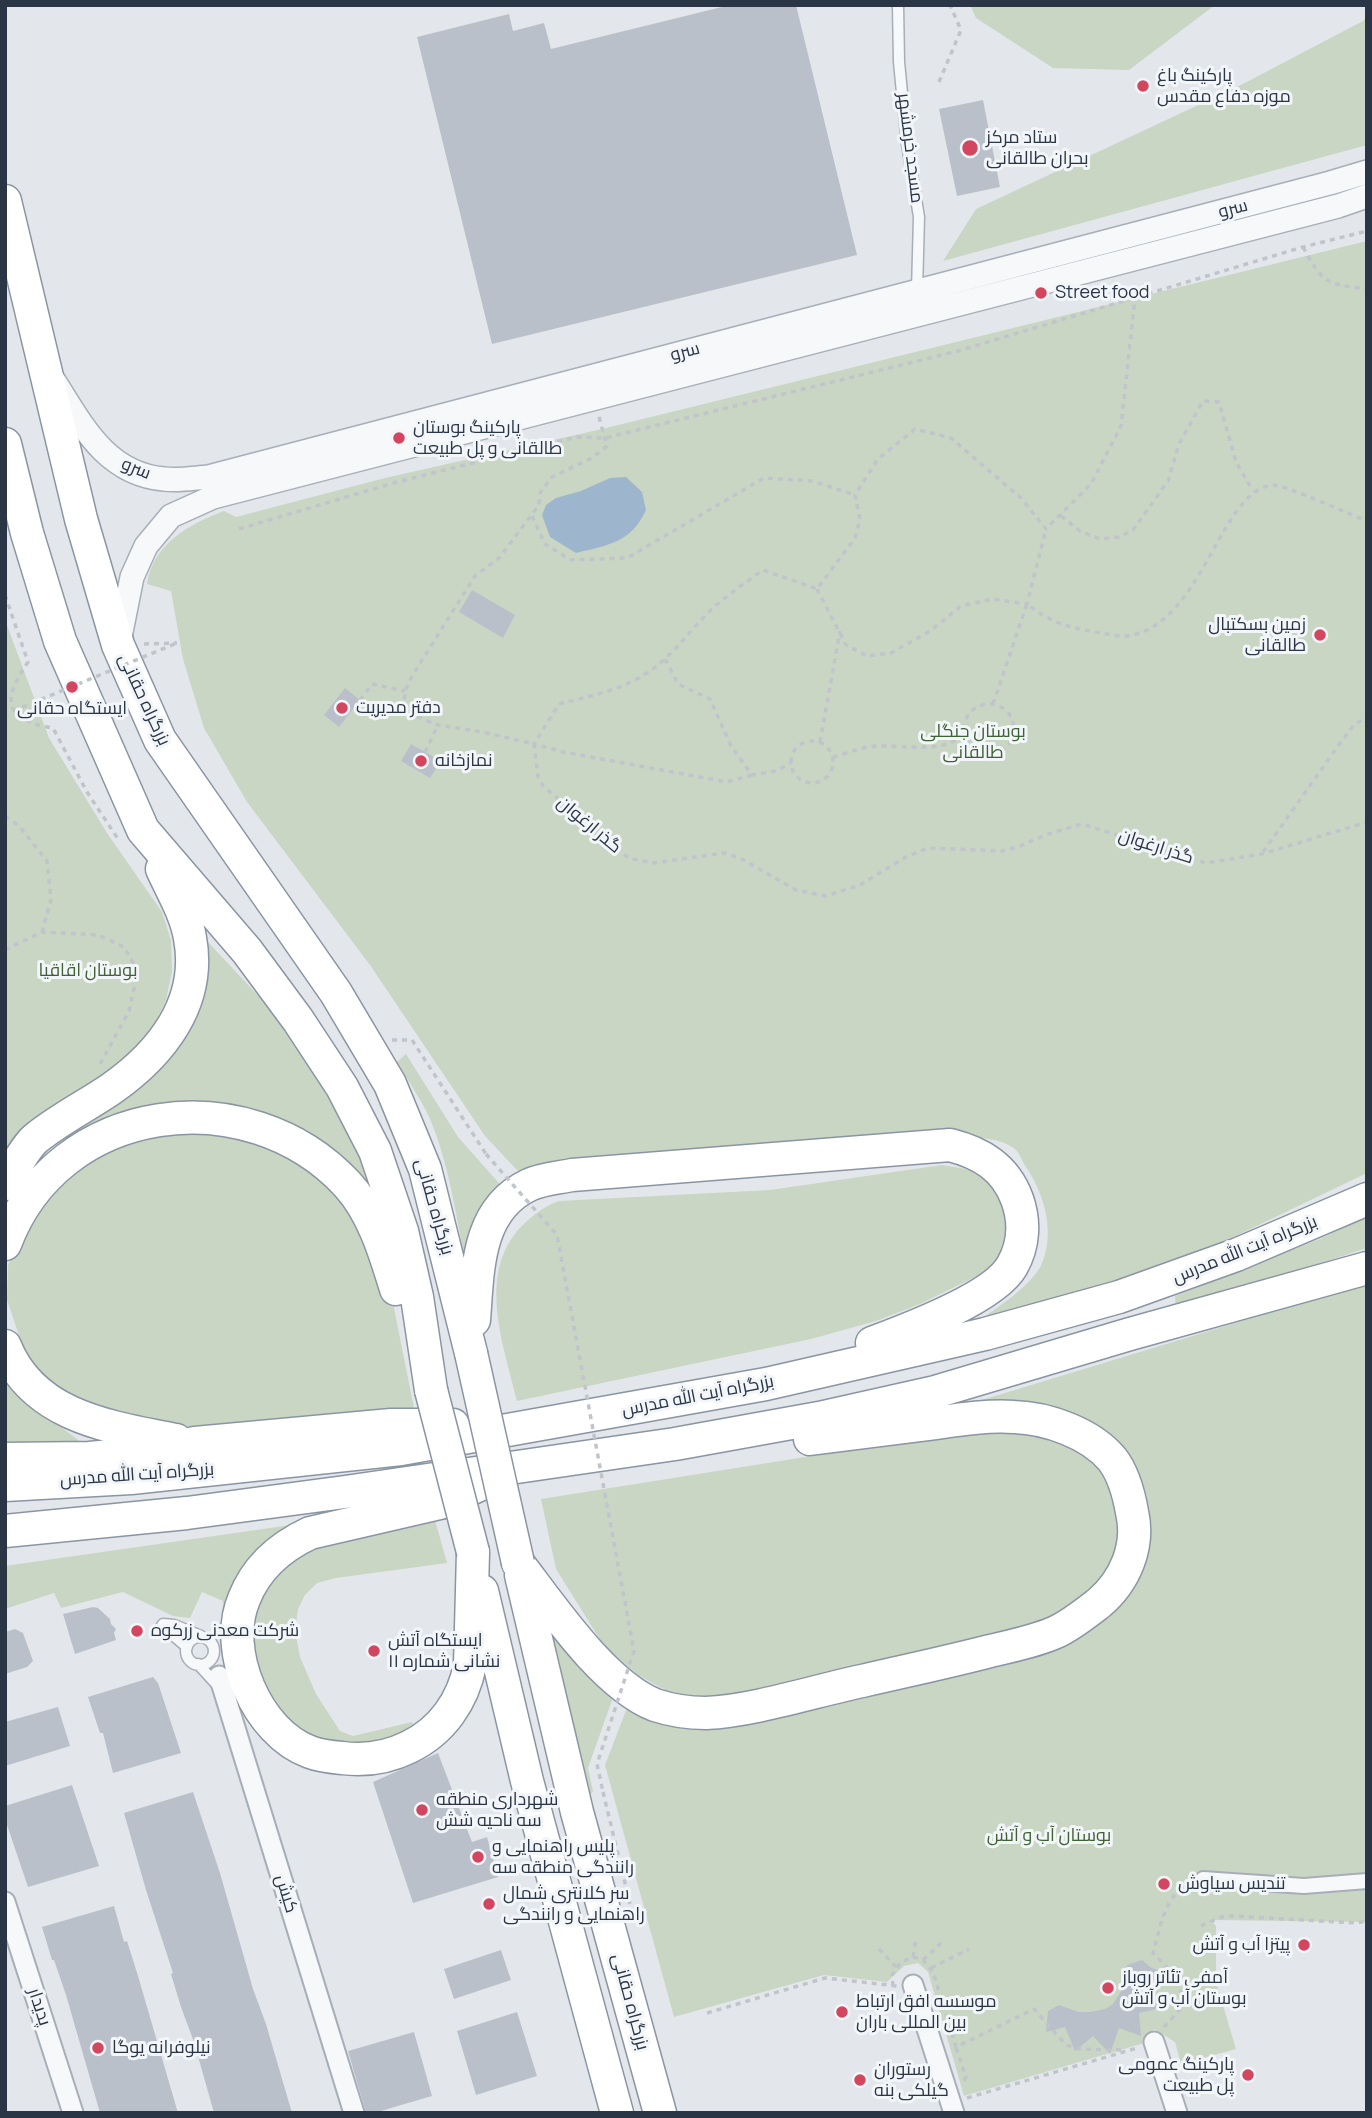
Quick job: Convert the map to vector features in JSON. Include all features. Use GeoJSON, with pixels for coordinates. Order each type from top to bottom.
{"type":"FeatureCollection","features":[{"type":"Feature","properties":{"kind":"highway","name":"بزرگراه حقانی"},"geometry":{"type":"LineString","coordinates":[[5,201],[81,519],[118,645],[160,740],[336,993],[390,1084],[425,1169],[471,1353],[577,1812],[660,2113]]}},
{"type":"Feature","properties":{"kind":"highway"},"geometry":{"type":"LineString","coordinates":[[5,444],[27,533],[60,641],[131,834],[181,910],[190,937],[190,984],[184,1008],[174,1028],[142,1064],[111,1089],[33,1141],[5,1184]]}},
{"type":"Feature","properties":{"kind":"highway"},"geometry":{"type":"LineString","coordinates":[[131,834],[247,951],[298,1020],[342,1087],[375,1151],[402,1231],[431,1390]]}},
{"type":"Feature","properties":{"kind":"highway"},"geometry":{"type":"LineString","coordinates":[[5,1244],[23,1207],[42,1181],[62,1163],[98,1139],[123,1128],[151,1121],[194,1117],[222,1118],[254,1125],[313,1153],[348,1185],[363,1205],[385,1254],[431,1390],[473,1552],[527,1781],[617,2113]]}},
{"type":"Feature","properties":{"kind":"highway"},"geometry":{"type":"LineString","coordinates":[[471,1353],[476,1272],[486,1229],[511,1198],[528,1186],[572,1175],[950,1145],[988,1158],[1003,1173],[1014,1191],[1021,1211],[1023,1233],[1012,1268],[996,1283],[970,1300],[914,1327],[766,1384]]}},
{"type":"Feature","properties":{"kind":"highway","name":"بزرگراه آیت الله مدرس"},"geometry":{"type":"LineString","coordinates":[[5,1485],[131,1478],[401,1449],[766,1384],[985,1334],[1119,1297],[1236,1255],[1367,1199]]}},
{"type":"Feature","properties":{"kind":"highway"},"geometry":{"type":"LineString","coordinates":[[5,1531],[86,1525],[345,1492],[675,1444],[819,1419],[935,1392],[1367,1268]]}},
{"type":"Feature","properties":{"kind":"highway"},"geometry":{"type":"LineString","coordinates":[[5,1346],[10,1360],[26,1381],[47,1401],[76,1416],[103,1426],[195,1443],[256,1465]]}},
{"type":"Feature","properties":{"kind":"highway"},"geometry":{"type":"LineString","coordinates":[[518,1563],[568,1628],[616,1680],[655,1705],[706,1713],[967,1657],[1056,1632],[1100,1602],[1115,1587],[1126,1569],[1134,1545],[1134,1520],[1129,1495],[1113,1460],[1098,1447],[1074,1433],[1040,1421],[1016,1417],[979,1418],[768,1444],[675,1444]]}},
{"type":"Feature","properties":{"kind":"highway"},"geometry":{"type":"LineString","coordinates":[[5,1459],[116,1456],[195,1443],[391,1425],[542,1424]]}},
{"type":"Feature","properties":{"kind":"highway"},"geometry":{"type":"LineString","coordinates":[[473,1552],[470,1665],[467,1683],[449,1715],[435,1732],[399,1752],[378,1759],[359,1760],[309,1752],[291,1741],[262,1714],[246,1682],[237,1639],[243,1600],[254,1579],[272,1558],[294,1541],[310,1533],[440,1503],[520,1466]]}},
{"type":"Feature","properties":{"kind":"highway"},"geometry":{"type":"LineString","coordinates":[[5,1548],[86,1525]]}},
{"type":"Feature","properties":{"kind":"street","name":"سرو"},"geometry":{"type":"LineString","coordinates":[[46,369],[94,442],[123,468],[163,480],[208,477],[1367,172]]}},
{"type":"Feature","properties":{"kind":"street","name":"سرو"},"geometry":{"type":"LineString","coordinates":[[118,645],[132,577],[146,546],[170,516],[213,497],[1338,206],[1367,196]]}},
{"type":"Feature","properties":{"kind":"street","name":"کیش"},"geometry":{"type":"LineString","coordinates":[[221,1684],[354,2113]]}},
{"type":"Feature","properties":{"kind":"street"},"geometry":{"type":"LineString","coordinates":[[1203,1879],[1304,1886],[1367,1881]]}},
{"type":"Feature","properties":{"kind":"street","name":"پدیدار"},"geometry":{"type":"LineString","coordinates":[[5,1902],[73,2113]]}},
{"type":"Feature","properties":{"kind":"street"},"geometry":{"type":"LineString","coordinates":[[903,1986],[953,2108]]}},
{"type":"Feature","properties":{"kind":"street"},"geometry":{"type":"LineString","coordinates":[[1154,2042],[1177,2113]]}},
{"type":"Feature","properties":{"kind":"lane","name":"مسجد خرمشهر"},"geometry":{"type":"LineString","coordinates":[[898,5],[899,62],[906,144],[919,217],[917,291]]}},
{"type":"Feature","properties":{"kind":"lane"},"geometry":{"type":"LineString","coordinates":[[187,1647],[174,1636],[162,1631],[163,1624],[174,1625],[212,1643],[221,1684]]}},
{"type":"Feature","properties":{"kind":"lane"},"geometry":{"type":"LineString","coordinates":[[201,1636],[193,1638],[187,1647],[188,1657],[221,1684]]}},
{"type":"Feature","properties":{"kind":"lane"},"geometry":{"type":"LineString","coordinates":[[198,1664],[208,1662],[214,1652]]}},
{"type":"Feature","properties":{"kind":"path"},"geometry":{"type":"LineString","coordinates":[[940,82],[961,30],[950,5]]}},
{"type":"Feature","properties":{"kind":"path"},"geometry":{"type":"LineString","coordinates":[[239,529],[423,475],[577,437],[605,438],[958,351],[1303,247],[1367,231]]}},
{"type":"Feature","properties":{"kind":"path"},"geometry":{"type":"LineString","coordinates":[[1303,247],[1318,275],[1338,286],[1367,289]]}},
{"type":"Feature","properties":{"kind":"path"},"geometry":{"type":"LineString","coordinates":[[993,704],[1027,604],[1046,529],[1091,484],[1121,426],[1135,298]]}},
{"type":"Feature","properties":{"kind":"path"},"geometry":{"type":"LineString","coordinates":[[594,398],[607,446],[590,459],[552,477],[540,493],[539,505],[499,558],[475,576],[412,676],[405,691],[404,705],[407,713],[438,725],[563,752],[727,782],[776,771],[791,763]]}},
{"type":"Feature","properties":{"kind":"path"},"geometry":{"type":"LineString","coordinates":[[1061,516],[1080,530],[1100,539],[1119,537],[1133,530],[1168,481],[1179,444],[1203,401],[1219,402],[1236,462],[1253,491]]}},
{"type":"Feature","properties":{"kind":"path"},"geometry":{"type":"LineString","coordinates":[[817,589],[855,538],[860,519],[855,495],[878,458],[915,429],[951,438],[1021,498],[1046,529]]}},
{"type":"Feature","properties":{"kind":"path"},"geometry":{"type":"LineString","coordinates":[[532,515],[544,544],[571,560],[627,558],[764,478],[812,481],[855,495]]}},
{"type":"Feature","properties":{"kind":"path"},"geometry":{"type":"LineString","coordinates":[[534,744],[559,704],[614,690],[648,672],[665,659],[711,610],[736,588],[763,570],[817,589],[846,645],[867,656],[891,653],[930,631],[961,606],[992,599],[1027,604],[1043,616],[1064,626],[1125,636],[1149,628],[1182,600],[1198,578],[1225,528],[1253,491],[1275,484],[1367,521]]}},
{"type":"Feature","properties":{"kind":"path"},"geometry":{"type":"LineString","coordinates":[[5,595],[28,662],[10,694],[13,710],[25,722],[53,728],[87,792],[131,834]]}},
{"type":"Feature","properties":{"kind":"path"},"geometry":{"type":"LineString","coordinates":[[820,742],[840,631]]}},
{"type":"Feature","properties":{"kind":"path"},"geometry":{"type":"LineString","coordinates":[[13,710],[177,643],[118,645]]}},
{"type":"Feature","properties":{"kind":"path"},"geometry":{"type":"LineString","coordinates":[[665,659],[678,684],[710,699],[732,746],[752,775]]}},
{"type":"Feature","properties":{"kind":"path"},"geometry":{"type":"LineString","coordinates":[[360,701],[372,684],[405,691]]}},
{"type":"Feature","properties":{"kind":"path"},"geometry":{"type":"LineString","coordinates":[[985,704],[1001,707],[1012,719],[1013,736],[1004,749],[997,753],[980,753],[973,749],[964,735],[966,718],[985,704]]}},
{"type":"Feature","properties":{"kind":"path"},"geometry":{"type":"LineString","coordinates":[[1262,854],[1354,725],[1367,717]]}},
{"type":"Feature","properties":{"kind":"path"},"geometry":{"type":"LineString","coordinates":[[425,752],[438,725]]}},
{"type":"Feature","properties":{"kind":"path"},"geometry":{"type":"LineString","coordinates":[[833,757],[874,746],[923,747],[953,744],[964,735]]}},
{"type":"Feature","properties":{"kind":"path"},"geometry":{"type":"LineString","coordinates":[[806,741],[826,745],[833,757],[831,771],[815,783],[802,780],[796,775],[791,763],[795,749],[806,741]]}},
{"type":"Feature","properties":{"kind":"path","name":"گذر ارغوان"},"geometry":{"type":"LineString","coordinates":[[534,744],[538,777],[543,786],[622,854],[654,863],[670,863],[724,853],[740,858],[796,890],[826,896],[860,885],[928,848],[1002,851],[1083,824],[1206,863],[1262,854],[1367,822]]}},
{"type":"Feature","properties":{"kind":"path"},"geometry":{"type":"LineString","coordinates":[[5,816],[19,826],[47,861],[51,900],[42,932]]}},
{"type":"Feature","properties":{"kind":"path"},"geometry":{"type":"LineString","coordinates":[[5,950],[42,932],[98,935],[124,947],[138,971],[129,1012],[96,1073]]}},
{"type":"Feature","properties":{"kind":"path"},"geometry":{"type":"LineString","coordinates":[[391,1040],[412,1040],[486,1154],[557,1235],[634,1651],[597,1764],[603,1793]]}},
{"type":"Feature","properties":{"kind":"path"},"geometry":{"type":"LineString","coordinates":[[953,2108],[1154,2042],[1166,2023],[1183,2006],[1179,1980],[1153,1953],[1168,1903],[1180,1888],[1203,1879]]}},
{"type":"Feature","properties":{"kind":"path"},"geometry":{"type":"LineString","coordinates":[[1201,1926],[1221,1917],[1232,1916],[1356,1923],[1367,1921]]}},
{"type":"Feature","properties":{"kind":"path"},"geometry":{"type":"LineString","coordinates":[[913,1957],[916,1940]]}},
{"type":"Feature","properties":{"kind":"path"},"geometry":{"type":"LineString","coordinates":[[923,1960],[940,1943]]}},
{"type":"Feature","properties":{"kind":"path"},"geometry":{"type":"LineString","coordinates":[[879,1949],[896,1967]]}},
{"type":"Feature","properties":{"kind":"path"},"geometry":{"type":"LineString","coordinates":[[930,1968],[969,1949]]}},
{"type":"Feature","properties":{"kind":"path"},"geometry":{"type":"LineString","coordinates":[[903,1986],[892,1975],[896,1967],[913,1957],[923,1960],[930,1968],[956,2047],[1034,2009],[1066,2045],[1079,2049],[1129,2050]]}},
{"type":"Feature","properties":{"kind":"path"},"geometry":{"type":"LineString","coordinates":[[707,2013],[825,1978],[903,1986]]}},
{"type":"Feature","properties":{"kind":"green space"},"geometry":{"type":"Polygon","coordinates":[[[970,5],[1215,5],[1129,70],[1053,68],[976,18],[970,5]]]}},
{"type":"Feature","properties":{"kind":"green space"},"geometry":{"type":"Polygon","coordinates":[[[1367,15],[1367,145],[943,261],[976,209],[1241,85],[1363,21],[1367,15]]]}},
{"type":"Feature","properties":{"kind":"green space","name":"بوستان جنگلی طالقانی"},"geometry":{"type":"Polygon","coordinates":[[[1367,241],[1367,1173],[1219,1244],[1092,1292],[976,1323],[1032,1279],[1043,1261],[1048,1236],[1042,1198],[1031,1175],[1016,1150],[994,1140],[953,1136],[525,1174],[517,1170],[485,1136],[370,965],[247,802],[204,728],[183,659],[171,591],[147,584],[157,558],[175,537],[198,522],[224,511],[236,517],[385,478],[602,429],[1367,241]]]}},
{"type":"Feature","properties":{"kind":"green space","name":"بوستان اقاقیا"},"geometry":{"type":"Polygon","coordinates":[[[5,620],[49,738],[107,833],[162,912],[171,940],[172,971],[166,1000],[153,1028],[133,1051],[103,1082],[5,1160],[5,620]]]}},
{"type":"Feature","properties":{"kind":"green space"},"geometry":{"type":"Polygon","coordinates":[[[208,942],[277,1016],[327,1090],[354,1133],[383,1206],[336,1162],[142,1116],[5,1228],[5,1205],[38,1163],[71,1134],[144,1082],[168,1061],[192,1022],[206,983],[208,942]]]}},
{"type":"Feature","properties":{"kind":"green space"},"geometry":{"type":"Polygon","coordinates":[[[406,1054],[458,1137],[505,1190],[469,1278],[437,1138],[426,1112],[397,1062],[406,1054]]]}},
{"type":"Feature","properties":{"kind":"green space"},"geometry":{"type":"Polygon","coordinates":[[[227,1126],[334,1181],[389,1283],[415,1413],[156,1428],[57,1397],[27,1359],[7,1300],[8,1265],[24,1225],[63,1178],[115,1141],[227,1126]]]}},
{"type":"Feature","properties":{"kind":"green space"},"geometry":{"type":"Polygon","coordinates":[[[942,1165],[978,1171],[1006,1199],[1012,1238],[998,1262],[979,1275],[920,1304],[876,1321],[811,1339],[517,1401],[500,1331],[497,1283],[501,1261],[511,1240],[527,1221],[546,1207],[559,1201],[770,1190],[942,1165]]]}},
{"type":"Feature","properties":{"kind":"green space"},"geometry":{"type":"Polygon","coordinates":[[[1367,1217],[1367,1248],[1176,1310],[1175,1296],[1320,1239],[1367,1217]]]}},
{"type":"Feature","properties":{"kind":"green space","name":"بوستان آب و آتش"},"geometry":{"type":"Polygon","coordinates":[[[1367,1283],[1367,1922],[1211,1920],[1216,1926],[1216,1982],[1236,2049],[1181,2064],[1175,2042],[1154,2029],[1144,2043],[964,2096],[928,1972],[918,1963],[904,1966],[887,1982],[824,1975],[674,2017],[605,1765],[630,1700],[657,1714],[986,1666],[1143,1556],[1149,1518],[1147,1496],[1140,1476],[1117,1443],[1101,1430],[1064,1411],[1043,1406],[972,1403],[1367,1283]]]}},
{"type":"Feature","properties":{"kind":"green space"},"geometry":{"type":"Polygon","coordinates":[[[5,1363],[37,1409],[81,1442],[5,1445],[5,1363]]]}},
{"type":"Feature","properties":{"kind":"green space"},"geometry":{"type":"Polygon","coordinates":[[[988,1428],[1072,1438],[1112,1477],[1121,1544],[1108,1571],[1093,1591],[1041,1626],[752,1694],[705,1699],[667,1691],[638,1675],[604,1646],[556,1569],[541,1499],[988,1428]]]}},
{"type":"Feature","properties":{"kind":"green space"},"geometry":{"type":"Polygon","coordinates":[[[433,1513],[447,1563],[317,1583],[305,1595],[298,1609],[295,1630],[300,1657],[316,1694],[340,1731],[353,1736],[412,1722],[415,1729],[386,1740],[350,1748],[303,1739],[269,1708],[247,1633],[259,1593],[298,1548],[433,1513]]]}},
{"type":"Feature","properties":{"kind":"green space"},"geometry":{"type":"Polygon","coordinates":[[[291,1525],[238,1585],[222,1633],[223,1601],[202,1592],[190,1618],[173,1616],[123,1592],[61,1608],[54,1593],[5,1609],[5,1566],[291,1525]]]}},
{"type":"Feature","properties":{"kind":"green space"},"geometry":{"type":"Polygon","coordinates":[[[545,1612],[615,1692],[588,1768],[593,1791],[587,1799],[545,1612]]]}},
{"type":"Feature","properties":{"kind":"water"},"geometry":{"type":"Polygon","coordinates":[[[626,477],[642,492],[646,510],[626,536],[608,545],[576,553],[550,537],[542,515],[546,505],[556,498],[581,491],[610,478],[626,477]]]}},
{"type":"Feature","properties":{"kind":"building"},"geometry":{"type":"Polygon","coordinates":[[[730,5],[796,5],[857,255],[492,344],[417,37],[509,14],[513,31],[544,23],[551,49],[730,5]]]}},
{"type":"Feature","properties":{"kind":"building","name":"ستاد مرکز بحران طالقانی"},"geometry":{"type":"Polygon","coordinates":[[[983,100],[1000,187],[957,196],[939,109],[983,100]]]}},
{"type":"Feature","properties":{"kind":"building"},"geometry":{"type":"Polygon","coordinates":[[[472,590],[515,615],[503,638],[459,612],[472,590]]]}},
{"type":"Feature","properties":{"kind":"building","name":"دفتر مدیریت"},"geometry":{"type":"Polygon","coordinates":[[[345,688],[360,700],[339,727],[324,715],[345,688]]]}},
{"type":"Feature","properties":{"kind":"building","name":"نمازخانه"},"geometry":{"type":"Polygon","coordinates":[[[411,744],[441,761],[430,778],[401,761],[411,744]]]}},
{"type":"Feature","properties":{"kind":"building"},"geometry":{"type":"Polygon","coordinates":[[[93,1607],[110,1619],[116,1629],[116,1640],[75,1654],[63,1614],[93,1607]]]}},
{"type":"Feature","properties":{"kind":"building"},"geometry":{"type":"Polygon","coordinates":[[[15,1629],[23,1633],[33,1661],[27,1667],[5,1674],[5,1632],[15,1629]]]}},
{"type":"Feature","properties":{"kind":"building"},"geometry":{"type":"Polygon","coordinates":[[[153,1677],[158,1683],[181,1753],[113,1773],[103,1733],[100,1733],[88,1697],[153,1677]]]}},
{"type":"Feature","properties":{"kind":"building"},"geometry":{"type":"Polygon","coordinates":[[[58,1707],[70,1746],[5,1766],[5,1722],[58,1707]]]}},
{"type":"Feature","properties":{"kind":"building","name":"شهرداری منطقه سه ناحیه شش"},"geometry":{"type":"Polygon","coordinates":[[[438,1753],[472,1842],[487,1837],[498,1877],[413,1903],[373,1782],[438,1753]]]}},
{"type":"Feature","properties":{"kind":"building"},"geometry":{"type":"Polygon","coordinates":[[[72,1785],[99,1866],[28,1887],[5,1819],[5,1806],[72,1785]]]}},
{"type":"Feature","properties":{"kind":"building"},"geometry":{"type":"Polygon","coordinates":[[[193,1792],[292,2113],[214,2113],[181,2007],[124,1813],[193,1792]]]}},
{"type":"Feature","properties":{"kind":"building"},"geometry":{"type":"Polygon","coordinates":[[[114,1906],[124,1942],[127,1941],[138,1976],[178,2113],[100,2113],[66,1995],[52,1960],[42,1927],[114,1906]]]}},
{"type":"Feature","properties":{"kind":"building"},"geometry":{"type":"Polygon","coordinates":[[[501,1950],[511,1980],[454,1999],[444,1969],[501,1950]]]}},
{"type":"Feature","properties":{"kind":"building"},"geometry":{"type":"Polygon","coordinates":[[[1142,1960],[1162,1972],[1145,1987],[1161,2008],[1139,2013],[1141,2036],[1119,2028],[1110,2054],[1093,2036],[1075,2051],[1065,2027],[1046,2032],[1048,2011],[1059,2005],[1079,2012],[1090,2012],[1113,2004],[1125,1985],[1127,1965],[1142,1960]]]}},
{"type":"Feature","properties":{"kind":"building"},"geometry":{"type":"Polygon","coordinates":[[[517,2012],[537,2076],[476,2095],[457,2031],[517,2012]]]}},
{"type":"Feature","properties":{"kind":"building"},"geometry":{"type":"Polygon","coordinates":[[[414,2032],[432,2096],[366,2113],[348,2051],[414,2032]]]}},
{"type":"Feature","properties":{"kind":"place","name":"پارکینگ باغ موزه دفاع مقدس"},"geometry":{"type":"Point","coordinates":[1143,86]}},
{"type":"Feature","properties":{"kind":"place","name":"ستاد مرکز بحران طالقانی"},"geometry":{"type":"Point","coordinates":[970,148]}},
{"type":"Feature","properties":{"kind":"place","name":"Street food"},"geometry":{"type":"Point","coordinates":[1041,293]}},
{"type":"Feature","properties":{"kind":"place","name":"پارکینگ بوستان طالقانی و پل طبیعت"},"geometry":{"type":"Point","coordinates":[399,438]}},
{"type":"Feature","properties":{"kind":"place","name":"زمین بسکتبال طالقانی"},"geometry":{"type":"Point","coordinates":[1320,635]}},
{"type":"Feature","properties":{"kind":"place","name":"ایستگاه حقانی"},"geometry":{"type":"Point","coordinates":[72,687]}},
{"type":"Feature","properties":{"kind":"place","name":"دفتر مدیریت"},"geometry":{"type":"Point","coordinates":[342,708]}},
{"type":"Feature","properties":{"kind":"place","name":"نمازخانه"},"geometry":{"type":"Point","coordinates":[421,761]}},
{"type":"Feature","properties":{"kind":"place","name":"شرکت معدنی زرکوه"},"geometry":{"type":"Point","coordinates":[137,1631]}},
{"type":"Feature","properties":{"kind":"place","name":"ایستگاه آتش نشانی شماره ۱۱"},"geometry":{"type":"Point","coordinates":[374,1651]}},
{"type":"Feature","properties":{"kind":"place","name":"شهرداری منطقه سه ناحیه شش"},"geometry":{"type":"Point","coordinates":[422,1810]}},
{"type":"Feature","properties":{"kind":"place","name":"پلیس راهنمایی و رانندگی منطقه سه"},"geometry":{"type":"Point","coordinates":[478,1857]}},
{"type":"Feature","properties":{"kind":"place","name":"تندیس سیاوش"},"geometry":{"type":"Point","coordinates":[1164,1884]}},
{"type":"Feature","properties":{"kind":"place","name":"سر کلانتری شمال راهنمایی و رانندگی"},"geometry":{"type":"Point","coordinates":[489,1904]}},
{"type":"Feature","properties":{"kind":"place","name":"پیتزا آب و آتش"},"geometry":{"type":"Point","coordinates":[1304,1945]}},
{"type":"Feature","properties":{"kind":"place","name":"آمفی تئاتر روباز بوستان آب و آتش"},"geometry":{"type":"Point","coordinates":[1108,1988]}},
{"type":"Feature","properties":{"kind":"place","name":"موسسه افق ارتباط بین المللی باران"},"geometry":{"type":"Point","coordinates":[842,2012]}},
{"type":"Feature","properties":{"kind":"place","name":"نیلوفرانه یوگا"},"geometry":{"type":"Point","coordinates":[98,2048]}},
{"type":"Feature","properties":{"kind":"place","name":"پارکینگ عمومی پل طبیعت"},"geometry":{"type":"Point","coordinates":[1248,2075]}},
{"type":"Feature","properties":{"kind":"place","name":"رستوران گیلکی بنه"},"geometry":{"type":"Point","coordinates":[860,2080]}}]}
